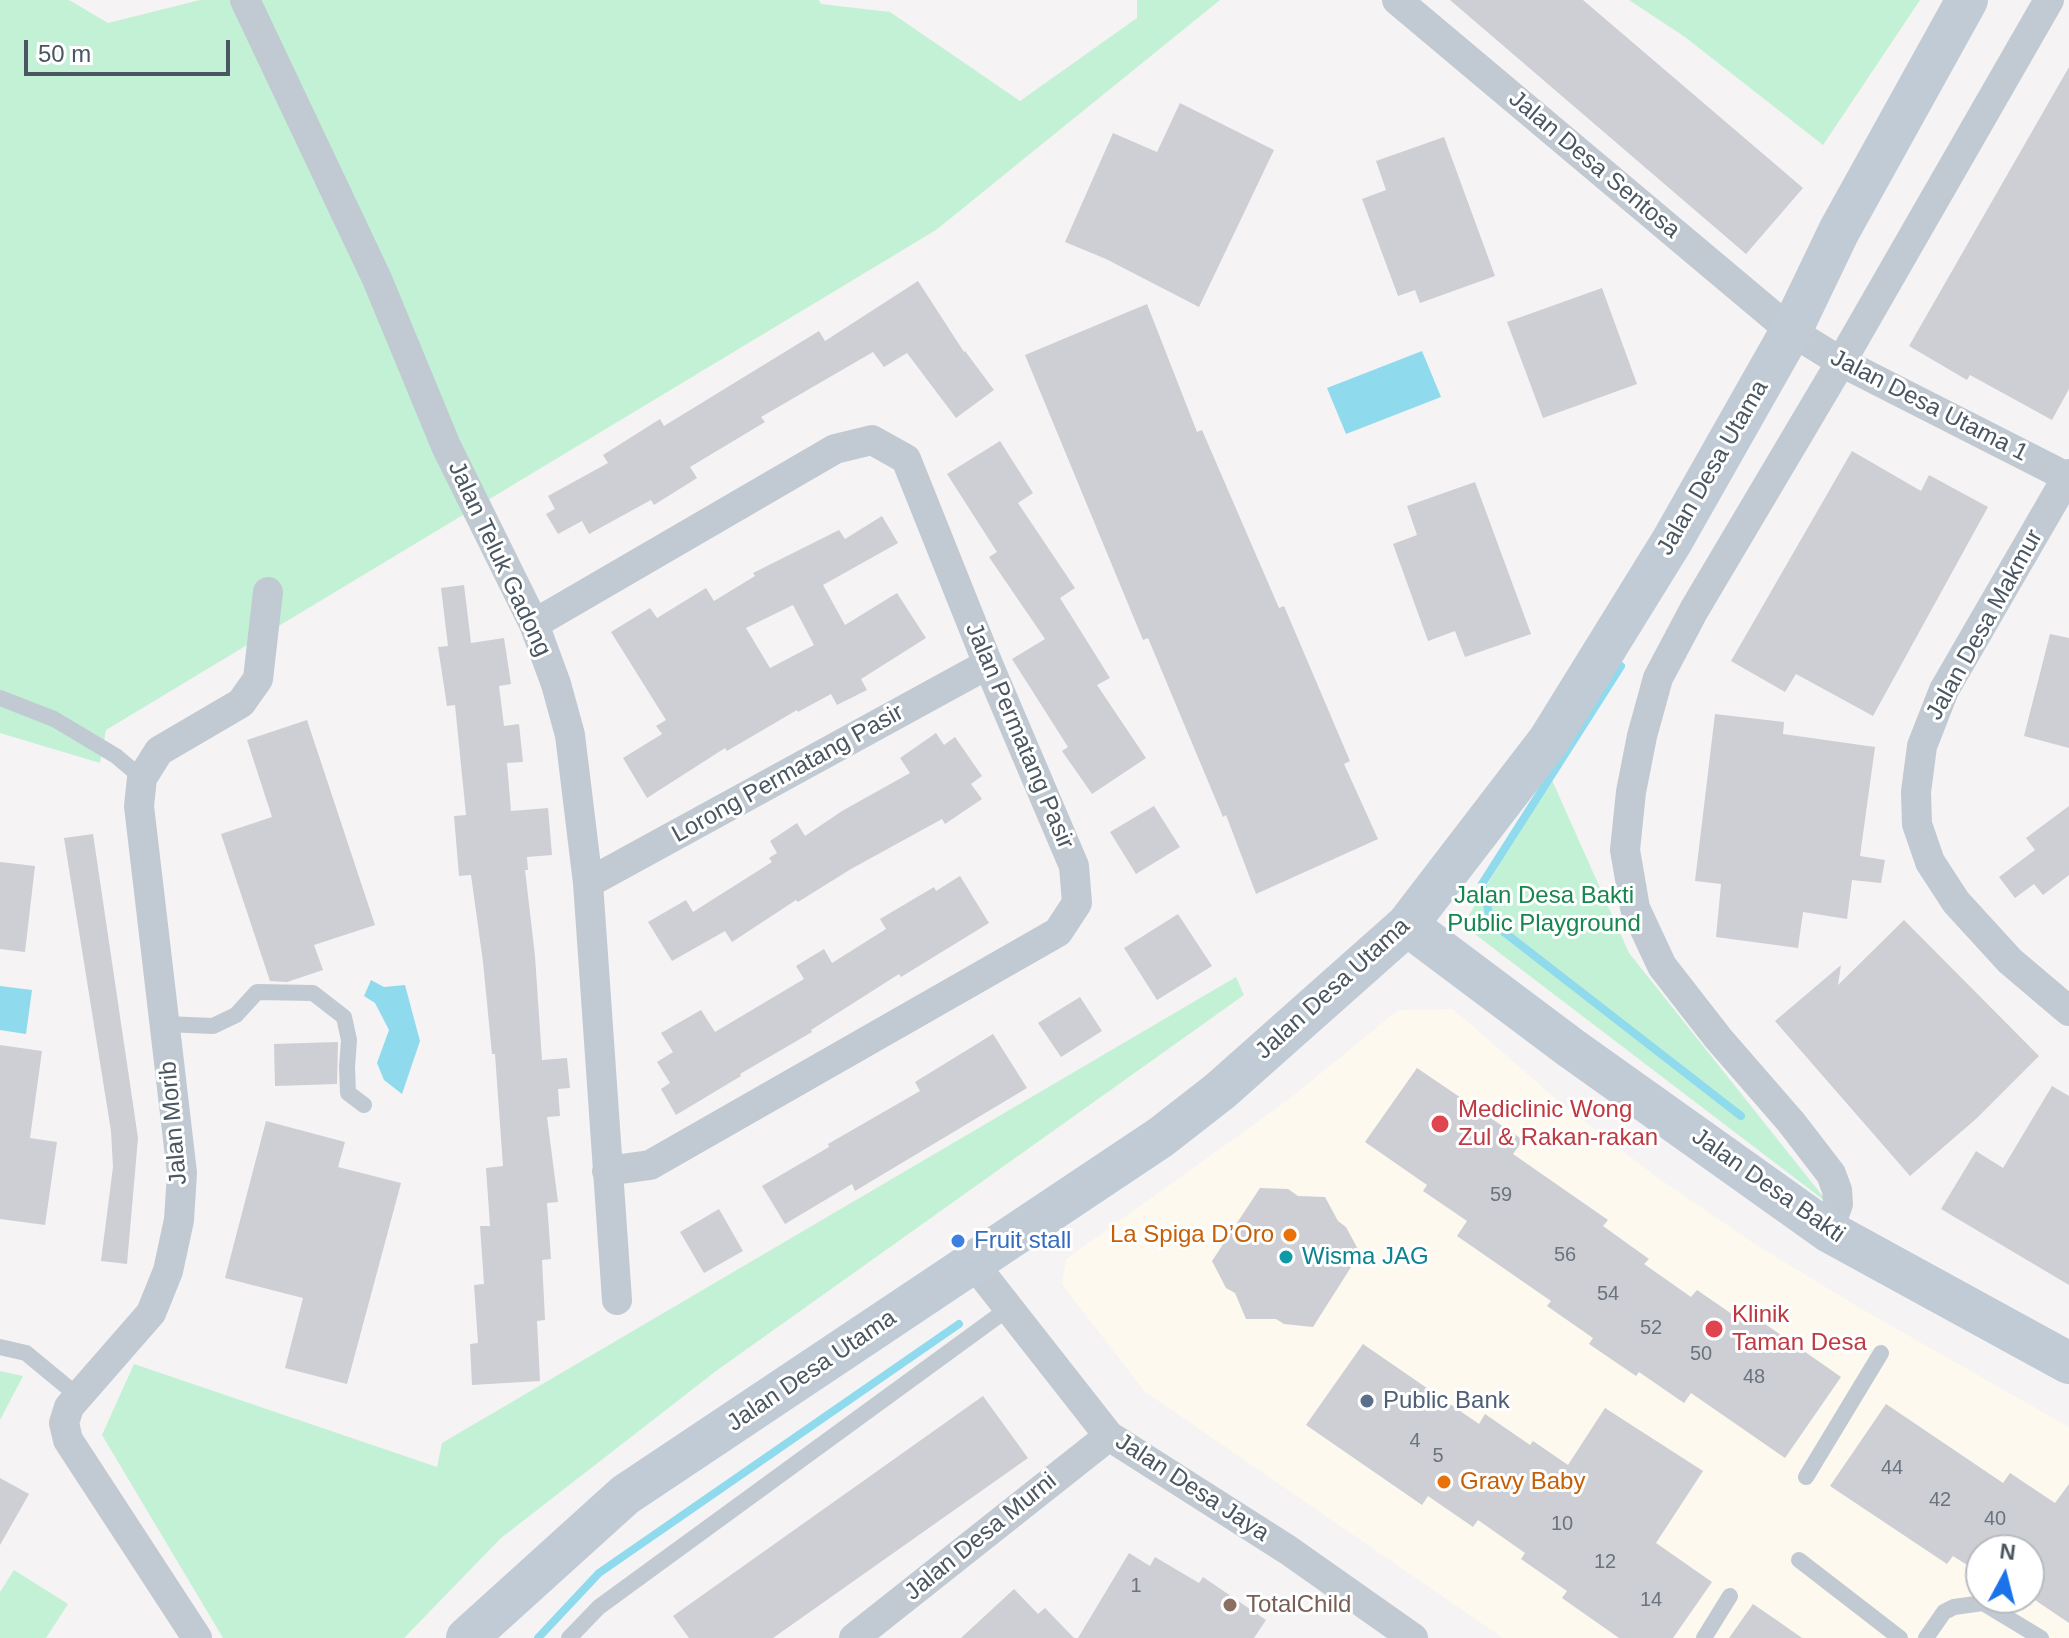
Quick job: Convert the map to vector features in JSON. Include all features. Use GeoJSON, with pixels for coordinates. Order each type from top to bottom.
{"type":"FeatureCollection","features":[{"type":"Feature","properties":{"kind":"street","name":"Jalan Teluk Gadong"},"geometry":{"type":"LineString","coordinates":[[245,0],[377,279],[446,446],[534,624],[556,684],[570,735],[588,883],[617,1300]]}},
{"type":"Feature","properties":{"kind":"street","name":"Jalan Desa Sentosa"},"geometry":{"type":"LineString","coordinates":[[1397,0],[1791,331]]}},
{"type":"Feature","properties":{"kind":"street","name":"Jalan Desa Utama"},"geometry":{"type":"LineString","coordinates":[[467,1638],[625,1495],[1161,1137],[1220,1091],[1407,925],[1549,740],[1672,541],[1791,331],[1839,231],[1967,0]]}},
{"type":"Feature","properties":{"kind":"street"},"geometry":{"type":"LineString","coordinates":[[1828,1231],[1838,1204],[1831,1174],[1662,966],[1635,908],[1625,850],[1631,792],[1658,678],[1694,610],[2049,0]]}},
{"type":"Feature","properties":{"kind":"street","name":"Jalan Desa Utama 1"},"geometry":{"type":"LineString","coordinates":[[1791,331],[1841,362],[2068,476]]}},
{"type":"Feature","properties":{"kind":"street","name":"Jalan Permatang Pasir"},"geometry":{"type":"LineString","coordinates":[[534,624],[835,449],[872,440],[906,459],[988,664],[1074,866],[1077,903],[1058,932],[650,1165],[607,1171]]}},
{"type":"Feature","properties":{"kind":"street","name":"Jalan Desa Makmur"},"geometry":{"type":"LineString","coordinates":[[2068,476],[1944,690],[1922,746],[1916,792],[1917,824],[1930,862],[1956,902],[2010,961],[2069,1011]]}},
{"type":"Feature","properties":{"kind":"street"},"geometry":{"type":"LineString","coordinates":[[142,778],[159,751],[241,703],[258,679],[268,592]]}},
{"type":"Feature","properties":{"kind":"street","name":"Lorong Permatang Pasir"},"geometry":{"type":"LineString","coordinates":[[588,883],[988,664]]}},
{"type":"Feature","properties":{"kind":"street","name":"Jalan Morib"},"geometry":{"type":"LineString","coordinates":[[142,778],[139,806],[182,1173],[179,1220],[168,1271],[151,1313],[69,1407],[64,1423],[68,1440],[197,1638]]}},
{"type":"Feature","properties":{"kind":"street","name":"Jalan Desa Bakti"},"geometry":{"type":"LineString","coordinates":[[1407,925],[1571,1048],[1828,1231],[2069,1363]]}},
{"type":"Feature","properties":{"kind":"street","name":"Jalan Desa Jaya"},"geometry":{"type":"LineString","coordinates":[[974,1264],[1109,1436],[1288,1550],[1413,1638]]}},
{"type":"Feature","properties":{"kind":"street","name":"Jalan Desa Murni"},"geometry":{"type":"LineString","coordinates":[[859,1637],[1109,1436]]}},
{"type":"Feature","properties":{"kind":"lane"},"geometry":{"type":"LineString","coordinates":[[0,698],[54,719],[116,756],[142,778]]}},
{"type":"Feature","properties":{"kind":"lane"},"geometry":{"type":"LineString","coordinates":[[165,1024],[213,1026],[236,1015],[257,992],[313,993],[344,1017],[349,1040],[348,1093],[364,1105]]}},
{"type":"Feature","properties":{"kind":"lane"},"geometry":{"type":"LineString","coordinates":[[569,1638],[599,1607],[1009,1308]]}},
{"type":"Feature","properties":{"kind":"lane"},"geometry":{"type":"LineString","coordinates":[[0,1347],[26,1353],[78,1396]]}},
{"type":"Feature","properties":{"kind":"lane"},"geometry":{"type":"LineString","coordinates":[[1806,1477],[1881,1353]]}},
{"type":"Feature","properties":{"kind":"lane"},"geometry":{"type":"LineString","coordinates":[[1799,1560],[1900,1638]]}},
{"type":"Feature","properties":{"kind":"lane"},"geometry":{"type":"LineString","coordinates":[[1704,1638],[1730,1596]]}},
{"type":"Feature","properties":{"kind":"lane"},"geometry":{"type":"LineString","coordinates":[[1926,1638],[1944,1612],[1954,1607],[1983,1603],[2041,1638]]}},
{"type":"Feature","properties":{"kind":"shaded area"},"geometry":{"type":"Polygon","coordinates":[[[1453,1009],[1563,1105],[1658,1178],[1758,1246],[2069,1427],[2069,1638],[1503,1638],[1144,1391],[1062,1284],[1066,1259],[1288,1100],[1398,1010],[1453,1009]]]}},
{"type":"Feature","properties":{"kind":"green space"},"geometry":{"type":"Polygon","coordinates":[[[0,0],[69,0],[108,23],[200,0],[819,0],[821,4],[890,12],[1020,101],[1137,18],[1137,0],[1220,0],[936,230],[106,730],[100,763],[0,733],[0,0]]]}},
{"type":"Feature","properties":{"kind":"green space"},"geometry":{"type":"Polygon","coordinates":[[[1629,0],[1920,0],[1823,145],[1685,37],[1629,0]]]}},
{"type":"Feature","properties":{"kind":"green space","name":"Jalan Desa Bakti Public Playground"},"geometry":{"type":"Polygon","coordinates":[[[1551,778],[1629,953],[1829,1204],[1463,925],[1551,778]]]}},
{"type":"Feature","properties":{"kind":"green space"},"geometry":{"type":"Polygon","coordinates":[[[1236,977],[1244,995],[716,1371],[501,1538],[404,1638],[223,1638],[102,1435],[134,1364],[437,1467],[442,1443],[1236,977]]]}},
{"type":"Feature","properties":{"kind":"green space"},"geometry":{"type":"Polygon","coordinates":[[[0,1371],[23,1376],[0,1420],[0,1371]]]}},
{"type":"Feature","properties":{"kind":"green space"},"geometry":{"type":"Polygon","coordinates":[[[14,1570],[68,1604],[46,1638],[0,1638],[0,1592],[14,1570]]]}},
{"type":"Feature","properties":{"kind":"water"},"geometry":{"type":"Polygon","coordinates":[[[1422,351],[1441,397],[1346,434],[1327,388],[1422,351]]]}},
{"type":"Feature","properties":{"kind":"water"},"geometry":{"type":"Polygon","coordinates":[[[371,980],[384,987],[405,985],[420,1041],[402,1094],[384,1080],[377,1063],[389,1030],[375,1003],[364,996],[371,980]]]}},
{"type":"Feature","properties":{"kind":"water"},"geometry":{"type":"Polygon","coordinates":[[[0,986],[32,990],[26,1034],[0,1030],[0,986]]]}},
{"type":"Feature","properties":{"kind":"building"},"geometry":{"type":"Polygon","coordinates":[[[1450,0],[1583,0],[1803,188],[1746,254],[1450,0]]]}},
{"type":"Feature","properties":{"kind":"building"},"geometry":{"type":"Polygon","coordinates":[[[2069,67],[2069,389],[2052,420],[1970,375],[1967,380],[1909,346],[2069,67]]]}},
{"type":"Feature","properties":{"kind":"building"},"geometry":{"type":"Polygon","coordinates":[[[1180,103],[1274,150],[1199,307],[1106,259],[1065,242],[1113,133],[1157,152],[1180,103]]]}},
{"type":"Feature","properties":{"kind":"building"},"geometry":{"type":"Polygon","coordinates":[[[1444,137],[1495,276],[1420,303],[1415,290],[1398,296],[1362,199],[1386,190],[1376,161],[1444,137]]]}},
{"type":"Feature","properties":{"kind":"building"},"geometry":{"type":"Polygon","coordinates":[[[918,281],[964,352],[994,390],[956,418],[907,353],[884,367],[873,352],[761,417],[765,422],[690,467],[697,478],[654,505],[651,500],[589,534],[582,521],[558,534],[546,514],[555,509],[548,496],[608,463],[603,455],[660,419],[664,426],[819,331],[825,341],[918,281]]]}},
{"type":"Feature","properties":{"kind":"building"},"geometry":{"type":"Polygon","coordinates":[[[1602,288],[1637,384],[1543,418],[1507,322],[1602,288]]]}},
{"type":"Feature","properties":{"kind":"building"},"geometry":{"type":"Polygon","coordinates":[[[1147,304],[1197,432],[1202,430],[1279,608],[1284,606],[1350,761],[1344,764],[1378,839],[1256,894],[1226,815],[1223,817],[1148,638],[1143,640],[1025,355],[1147,304]]]}},
{"type":"Feature","properties":{"kind":"building"},"geometry":{"type":"Polygon","coordinates":[[[1000,441],[1033,493],[1018,503],[1075,588],[1060,598],[1110,678],[1097,685],[1146,758],[1092,794],[1062,751],[1068,747],[1012,659],[1045,639],[989,557],[997,552],[947,474],[1000,441]]]}},
{"type":"Feature","properties":{"kind":"building"},"geometry":{"type":"Polygon","coordinates":[[[1852,451],[1921,491],[1929,475],[1988,507],[1873,716],[1796,674],[1785,692],[1731,661],[1852,451]]]}},
{"type":"Feature","properties":{"kind":"building"},"geometry":{"type":"Polygon","coordinates":[[[1475,482],[1531,634],[1465,657],[1455,631],[1428,641],[1393,544],[1417,535],[1407,506],[1475,482]]]}},
{"type":"Feature","properties":{"kind":"building"},"geometry":{"type":"Polygon","coordinates":[[[882,516],[898,543],[823,585],[845,625],[897,593],[926,638],[861,679],[867,690],[837,705],[831,694],[797,710],[727,751],[725,748],[647,798],[623,758],[662,734],[656,726],[666,720],[611,632],[650,608],[657,618],[706,588],[714,601],[755,576],[753,573],[839,530],[845,539],[882,516]],[[793,605],[746,628],[770,668],[814,645],[793,605]]]}},
{"type":"Feature","properties":{"kind":"building"},"geometry":{"type":"Polygon","coordinates":[[[464,585],[471,643],[504,638],[511,684],[499,686],[504,726],[519,724],[523,762],[507,763],[511,811],[548,808],[552,855],[527,857],[528,870],[525,870],[542,1060],[567,1058],[570,1088],[558,1089],[560,1116],[547,1117],[558,1202],[547,1203],[551,1259],[542,1260],[545,1320],[537,1321],[540,1381],[472,1385],[470,1344],[478,1343],[474,1285],[484,1284],[480,1226],[490,1226],[486,1168],[503,1166],[495,1054],[492,1054],[471,875],[459,876],[454,816],[466,815],[455,705],[447,706],[438,647],[448,646],[441,588],[464,585]]]}},
{"type":"Feature","properties":{"kind":"building"},"geometry":{"type":"Polygon","coordinates":[[[2050,634],[2069,638],[2069,748],[2024,736],[2050,634]]]}},
{"type":"Feature","properties":{"kind":"building"},"geometry":{"type":"Polygon","coordinates":[[[1715,714],[1784,722],[1783,734],[1875,747],[1860,856],[1885,860],[1881,883],[1852,880],[1847,919],[1803,912],[1798,948],[1716,937],[1721,884],[1695,881],[1715,714]]]}},
{"type":"Feature","properties":{"kind":"building"},"geometry":{"type":"Polygon","coordinates":[[[307,720],[375,925],[314,945],[323,970],[287,982],[270,981],[221,834],[272,817],[247,740],[307,720]]]}},
{"type":"Feature","properties":{"kind":"building"},"geometry":{"type":"Polygon","coordinates":[[[936,733],[944,745],[955,737],[982,776],[971,784],[982,799],[945,824],[942,819],[798,902],[796,900],[732,942],[725,931],[672,961],[648,922],[686,900],[693,912],[772,862],[769,858],[777,853],[770,841],[797,823],[805,836],[842,811],[910,773],[900,758],[936,733]]]}},
{"type":"Feature","properties":{"kind":"building"},"geometry":{"type":"Polygon","coordinates":[[[1154,806],[1180,847],[1136,874],[1110,832],[1154,806]]]}},
{"type":"Feature","properties":{"kind":"building"},"geometry":{"type":"Polygon","coordinates":[[[2069,806],[2069,875],[2043,895],[2034,884],[2015,898],[1999,877],[2035,850],[2026,838],[2069,806]]]}},
{"type":"Feature","properties":{"kind":"building"},"geometry":{"type":"Polygon","coordinates":[[[93,834],[138,1138],[127,1264],[101,1261],[113,1167],[111,1131],[64,838],[93,834]]]}},
{"type":"Feature","properties":{"kind":"building"},"geometry":{"type":"Polygon","coordinates":[[[0,862],[35,866],[25,952],[0,949],[0,862]]]}},
{"type":"Feature","properties":{"kind":"building"},"geometry":{"type":"Polygon","coordinates":[[[960,876],[989,923],[901,977],[899,974],[812,1032],[676,1115],[661,1089],[670,1083],[657,1062],[673,1052],[661,1033],[701,1010],[715,1032],[804,979],[796,966],[824,949],[832,963],[886,929],[880,919],[934,887],[936,891],[960,876]]]}},
{"type":"Feature","properties":{"kind":"building"},"geometry":{"type":"Polygon","coordinates":[[[1178,914],[1212,966],[1157,1000],[1124,948],[1178,914]]]}},
{"type":"Feature","properties":{"kind":"building"},"geometry":{"type":"Polygon","coordinates":[[[1904,920],[2039,1056],[1977,1118],[1910,1176],[1775,1021],[1841,965],[1838,985],[1904,920]]]}},
{"type":"Feature","properties":{"kind":"building"},"geometry":{"type":"Polygon","coordinates":[[[1080,997],[1102,1031],[1061,1057],[1038,1023],[1080,997]]]}},
{"type":"Feature","properties":{"kind":"building"},"geometry":{"type":"Polygon","coordinates":[[[993,1034],[1027,1088],[855,1191],[852,1184],[785,1224],[762,1186],[920,1091],[915,1082],[993,1034]]]}},
{"type":"Feature","properties":{"kind":"building"},"geometry":{"type":"Polygon","coordinates":[[[338,1042],[337,1084],[275,1086],[274,1044],[338,1042]]]}},
{"type":"Feature","properties":{"kind":"building"},"geometry":{"type":"Polygon","coordinates":[[[0,1045],[42,1051],[30,1138],[57,1142],[45,1225],[0,1219],[0,1045]]]}},
{"type":"Feature","properties":{"kind":"building"},"geometry":{"type":"Polygon","coordinates":[[[1417,1068],[1523,1140],[1513,1154],[1608,1220],[1603,1226],[1649,1259],[1644,1264],[1691,1297],[1697,1290],[1742,1321],[1748,1312],[1841,1377],[1785,1458],[1691,1393],[1684,1403],[1639,1372],[1636,1376],[1589,1344],[1593,1338],[1547,1306],[1551,1301],[1457,1236],[1467,1221],[1423,1191],[1427,1185],[1365,1142],[1417,1068]]]}},
{"type":"Feature","properties":{"kind":"building"},"geometry":{"type":"Polygon","coordinates":[[[2052,1086],[2069,1096],[2069,1285],[1941,1209],[1976,1151],[2003,1168],[2052,1086]]]}},
{"type":"Feature","properties":{"kind":"building"},"geometry":{"type":"Polygon","coordinates":[[[266,1121],[345,1142],[338,1167],[401,1183],[347,1384],[285,1368],[303,1298],[225,1278],[266,1121]]]}},
{"type":"Feature","properties":{"kind":"building","name":"Wisma JAG"},"geometry":{"type":"Polygon","coordinates":[[[1260,1188],[1288,1189],[1298,1196],[1325,1197],[1360,1253],[1313,1327],[1284,1324],[1276,1319],[1246,1319],[1235,1293],[1226,1288],[1212,1261],[1260,1188]]]}},
{"type":"Feature","properties":{"kind":"building"},"geometry":{"type":"Polygon","coordinates":[[[719,1209],[743,1251],[704,1273],[680,1232],[719,1209]]]}},
{"type":"Feature","properties":{"kind":"building"},"geometry":{"type":"Polygon","coordinates":[[[1363,1344],[1479,1424],[1485,1414],[1530,1445],[1533,1441],[1568,1465],[1605,1408],[1703,1471],[1656,1543],[1712,1582],[1673,1638],[1619,1638],[1562,1598],[1567,1591],[1521,1559],[1525,1553],[1478,1520],[1473,1527],[1428,1496],[1422,1505],[1306,1425],[1363,1344]]]}},
{"type":"Feature","properties":{"kind":"building"},"geometry":{"type":"Polygon","coordinates":[[[983,1396],[1028,1458],[773,1638],[689,1638],[673,1616],[983,1396]]]}},
{"type":"Feature","properties":{"kind":"building"},"geometry":{"type":"Polygon","coordinates":[[[1886,1404],[2003,1483],[2010,1473],[2055,1503],[2069,1484],[2069,1623],[2045,1607],[2045,1534],[1965,1534],[1965,1564],[1953,1556],[1947,1564],[1830,1486],[1886,1404]]]}},
{"type":"Feature","properties":{"kind":"building"},"geometry":{"type":"Polygon","coordinates":[[[0,1478],[29,1494],[0,1545],[0,1478]]]}},
{"type":"Feature","properties":{"kind":"building"},"geometry":{"type":"Polygon","coordinates":[[[1129,1553],[1150,1566],[1155,1557],[1199,1583],[1203,1577],[1266,1620],[1254,1638],[1078,1638],[1129,1553]]]}},
{"type":"Feature","properties":{"kind":"building"},"geometry":{"type":"Polygon","coordinates":[[[1014,1589],[1038,1614],[1045,1608],[1074,1638],[961,1638],[1014,1589]]]}},
{"type":"Feature","properties":{"kind":"building"},"geometry":{"type":"Polygon","coordinates":[[[1753,1604],[1775,1619],[1802,1638],[1729,1638],[1753,1604]]]}},
{"type":"Feature","properties":{"kind":"waterway"},"geometry":{"type":"LineString","coordinates":[[1621,666],[1482,884],[1491,922],[1741,1116]]}},
{"type":"Feature","properties":{"kind":"waterway"},"geometry":{"type":"LineString","coordinates":[[538,1638],[599,1573],[959,1324]]}},
{"type":"Feature","properties":{"kind":"place","name":"Mediclinic Wong Zul & Rakan-rakan"},"geometry":{"type":"Point","coordinates":[1440,1124]}},
{"type":"Feature","properties":{"kind":"place","name":"La Spiga D’Oro"},"geometry":{"type":"Point","coordinates":[1290,1235]}},
{"type":"Feature","properties":{"kind":"place","name":"Fruit stall"},"geometry":{"type":"Point","coordinates":[958,1241]}},
{"type":"Feature","properties":{"kind":"place","name":"Wisma JAG"},"geometry":{"type":"Point","coordinates":[1286,1257]}},
{"type":"Feature","properties":{"kind":"place","name":"Klinik Taman Desa"},"geometry":{"type":"Point","coordinates":[1714,1329]}},
{"type":"Feature","properties":{"kind":"place","name":"Public Bank"},"geometry":{"type":"Point","coordinates":[1367,1401]}},
{"type":"Feature","properties":{"kind":"place","name":"Gravy Baby"},"geometry":{"type":"Point","coordinates":[1444,1482]}},
{"type":"Feature","properties":{"kind":"place","name":"TotalChild"},"geometry":{"type":"Point","coordinates":[1230,1605]}}]}
